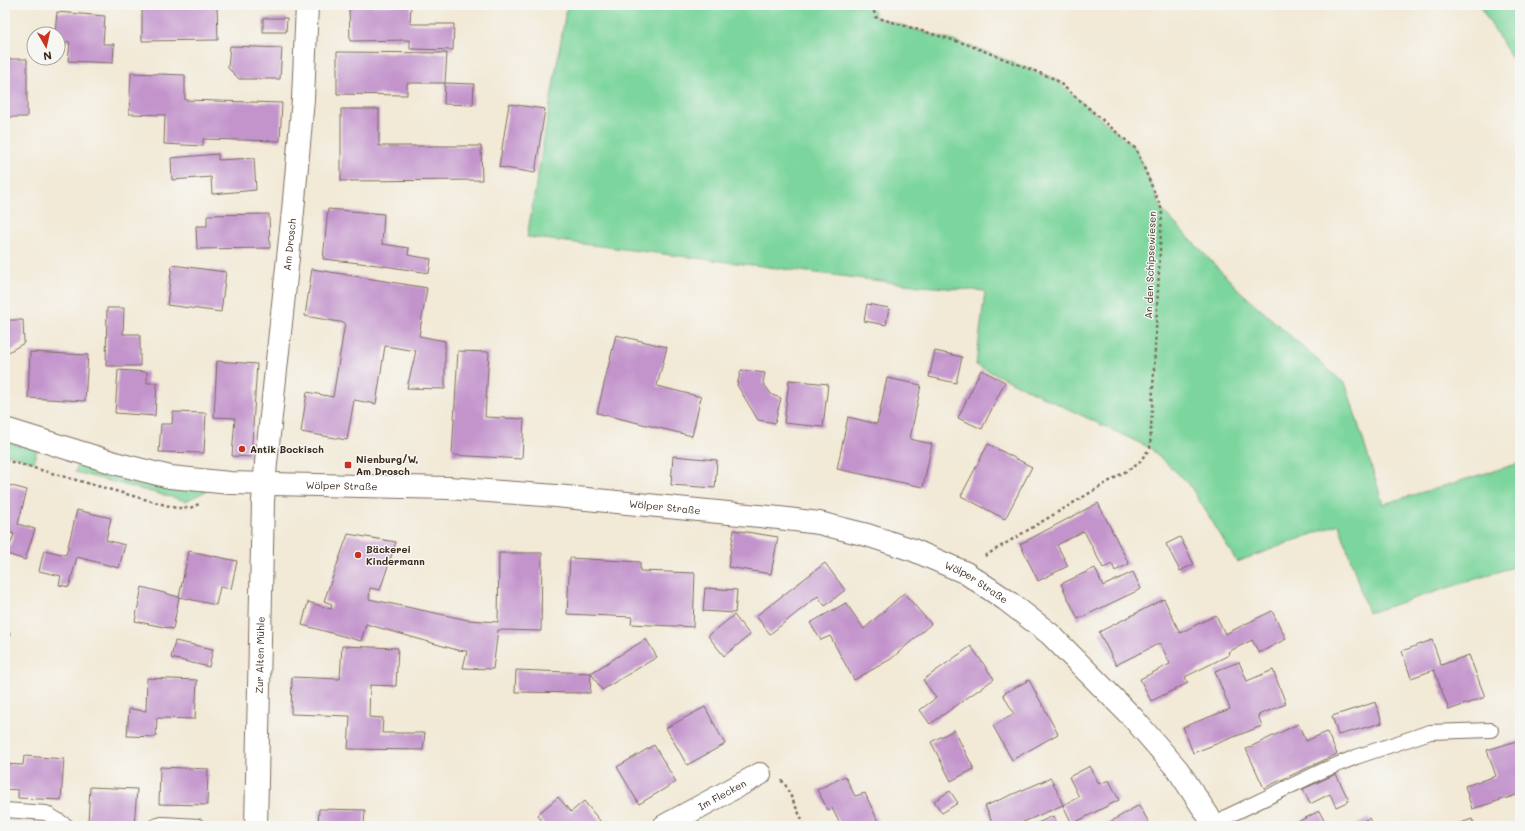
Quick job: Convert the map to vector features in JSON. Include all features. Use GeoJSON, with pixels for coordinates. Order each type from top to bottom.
{"type":"FeatureCollection","features":[{"type":"Feature","properties":{"kind":"street","name":"Am Drosch"},"geometry":{"type":"LineString","coordinates":[[264,484],[294,211],[303,99],[307,5]]}},
{"type":"Feature","properties":{"kind":"street","name":"Wölper Straße"},"geometry":{"type":"LineString","coordinates":[[5,429],[118,464],[170,477],[230,483],[449,488],[556,496],[820,523],[867,535],[913,550],[966,573],[1006,600],[1050,634],[1127,712],[1178,770],[1215,825]]}},
{"type":"Feature","properties":{"kind":"street","name":"Zur Alten Mühle"},"geometry":{"type":"LineString","coordinates":[[256,826],[264,484]]}},
{"type":"Feature","properties":{"kind":"street","name":"Im Flecken"},"geometry":{"type":"LineString","coordinates":[[664,826],[760,774]]}},
{"type":"Feature","properties":{"kind":"lane"},"geometry":{"type":"LineString","coordinates":[[1215,825],[1228,816],[1324,770],[1400,742],[1430,732],[1491,730]]}},
{"type":"Feature","properties":{"kind":"lane"},"geometry":{"type":"LineString","coordinates":[[5,810],[46,813],[67,826]]}},
{"type":"Feature","properties":{"kind":"lane"},"geometry":{"type":"LineString","coordinates":[[155,826],[162,824],[198,826]]}},
{"type":"Feature","properties":{"kind":"path","name":"An den Schipsewiesen"},"geometry":{"type":"LineString","coordinates":[[873,5],[875,17],[966,44],[1056,79],[1136,149],[1162,210],[1150,448],[1138,464],[975,562],[966,573]]}},
{"type":"Feature","properties":{"kind":"path"},"geometry":{"type":"LineString","coordinates":[[5,460],[176,508],[190,508],[205,502]]}},
{"type":"Feature","properties":{"kind":"path"},"geometry":{"type":"LineString","coordinates":[[760,774],[784,782],[805,826]]}},
{"type":"Feature","properties":{"kind":"green space"},"geometry":{"type":"Polygon","coordinates":[[[567,5],[873,5],[875,17],[976,48],[1055,79],[1136,149],[1162,210],[1241,292],[1346,385],[1383,504],[1520,463],[1520,565],[1368,613],[1339,524],[1237,562],[1189,484],[1150,448],[976,365],[985,291],[921,286],[527,237],[567,5]]]}},
{"type":"Feature","properties":{"kind":"green space"},"geometry":{"type":"Polygon","coordinates":[[[1479,5],[1520,5],[1520,68],[1510,55],[1479,5]]]}},
{"type":"Feature","properties":{"kind":"green space"},"geometry":{"type":"Polygon","coordinates":[[[5,439],[37,449],[34,462],[5,453],[5,439]]]}},
{"type":"Feature","properties":{"kind":"green space"},"geometry":{"type":"Polygon","coordinates":[[[79,461],[208,490],[186,501],[75,472],[79,461]]]}},
{"type":"Feature","properties":{"kind":"building"},"geometry":{"type":"Polygon","coordinates":[[[142,5],[217,5],[218,40],[142,41],[142,5]]]}},
{"type":"Feature","properties":{"kind":"building"},"geometry":{"type":"Polygon","coordinates":[[[411,5],[410,24],[454,24],[453,50],[410,49],[410,40],[350,41],[349,6],[411,5]]]}},
{"type":"Feature","properties":{"kind":"building"},"geometry":{"type":"Polygon","coordinates":[[[57,12],[105,16],[103,44],[114,44],[113,63],[68,61],[70,42],[66,42],[66,26],[56,26],[57,12]]]}},
{"type":"Feature","properties":{"kind":"building"},"geometry":{"type":"Polygon","coordinates":[[[263,18],[287,18],[286,32],[263,32],[263,18]]]}},
{"type":"Feature","properties":{"kind":"building"},"geometry":{"type":"Polygon","coordinates":[[[230,46],[282,48],[280,79],[239,79],[228,68],[230,46]]]}},
{"type":"Feature","properties":{"kind":"building"},"geometry":{"type":"Polygon","coordinates":[[[337,52],[447,53],[445,83],[407,83],[407,95],[337,94],[337,52]]]}},
{"type":"Feature","properties":{"kind":"building"},"geometry":{"type":"Polygon","coordinates":[[[5,59],[26,59],[27,117],[5,117],[5,59]]]}},
{"type":"Feature","properties":{"kind":"building"},"geometry":{"type":"Polygon","coordinates":[[[131,73],[185,75],[185,100],[282,103],[280,141],[203,139],[203,146],[164,144],[165,115],[129,114],[131,73]]]}},
{"type":"Feature","properties":{"kind":"building"},"geometry":{"type":"Polygon","coordinates":[[[445,83],[474,84],[473,105],[444,104],[445,83]]]}},
{"type":"Feature","properties":{"kind":"building"},"geometry":{"type":"Polygon","coordinates":[[[509,104],[545,109],[535,173],[499,167],[509,104]]]}},
{"type":"Feature","properties":{"kind":"building"},"geometry":{"type":"Polygon","coordinates":[[[341,109],[379,109],[379,146],[481,146],[482,180],[341,181],[341,109]]]}},
{"type":"Feature","properties":{"kind":"building"},"geometry":{"type":"Polygon","coordinates":[[[218,154],[218,160],[254,158],[256,190],[212,194],[211,177],[172,180],[171,158],[218,154]]]}},
{"type":"Feature","properties":{"kind":"building"},"geometry":{"type":"Polygon","coordinates":[[[328,209],[384,214],[382,244],[409,248],[408,255],[431,259],[429,273],[378,265],[323,259],[328,209]]]}},
{"type":"Feature","properties":{"kind":"building"},"geometry":{"type":"Polygon","coordinates":[[[269,214],[270,248],[197,249],[196,226],[207,226],[207,215],[269,214]]]}},
{"type":"Feature","properties":{"kind":"building"},"geometry":{"type":"Polygon","coordinates":[[[172,265],[226,272],[221,312],[167,305],[172,265]]]}},
{"type":"Feature","properties":{"kind":"building"},"geometry":{"type":"Polygon","coordinates":[[[312,269],[427,288],[419,336],[445,341],[445,389],[407,388],[416,351],[385,346],[376,404],[354,400],[347,440],[301,432],[307,392],[333,397],[345,323],[305,316],[312,269]]]}},
{"type":"Feature","properties":{"kind":"building"},"geometry":{"type":"Polygon","coordinates":[[[867,304],[889,308],[886,325],[864,321],[867,304]]]}},
{"type":"Feature","properties":{"kind":"building"},"geometry":{"type":"Polygon","coordinates":[[[107,308],[124,308],[123,334],[140,334],[140,366],[106,366],[107,308]]]}},
{"type":"Feature","properties":{"kind":"building"},"geometry":{"type":"Polygon","coordinates":[[[5,320],[23,320],[24,343],[5,354],[5,320]]]}},
{"type":"Feature","properties":{"kind":"building"},"geometry":{"type":"Polygon","coordinates":[[[616,335],[667,347],[657,386],[701,397],[692,436],[597,413],[616,335]]]}},
{"type":"Feature","properties":{"kind":"building"},"geometry":{"type":"Polygon","coordinates":[[[458,351],[489,352],[485,417],[524,419],[522,459],[452,455],[458,351]]]}},
{"type":"Feature","properties":{"kind":"building"},"geometry":{"type":"Polygon","coordinates":[[[935,351],[962,357],[956,383],[929,377],[935,351]]]}},
{"type":"Feature","properties":{"kind":"building"},"geometry":{"type":"Polygon","coordinates":[[[30,352],[88,355],[85,401],[28,398],[30,352]]]}},
{"type":"Feature","properties":{"kind":"building"},"geometry":{"type":"Polygon","coordinates":[[[217,361],[257,364],[251,457],[232,456],[235,418],[214,417],[217,361]]]}},
{"type":"Feature","properties":{"kind":"building"},"geometry":{"type":"Polygon","coordinates":[[[118,370],[147,372],[147,383],[157,383],[155,416],[115,413],[118,370]]]}},
{"type":"Feature","properties":{"kind":"building"},"geometry":{"type":"Polygon","coordinates":[[[741,370],[765,373],[763,383],[772,395],[781,398],[775,423],[758,420],[737,385],[741,370]]]}},
{"type":"Feature","properties":{"kind":"building"},"geometry":{"type":"Polygon","coordinates":[[[981,370],[1005,382],[982,429],[958,418],[981,370]]]}},
{"type":"Feature","properties":{"kind":"building"},"geometry":{"type":"Polygon","coordinates":[[[887,378],[921,385],[910,439],[932,444],[923,487],[837,469],[848,417],[877,424],[887,378]]]}},
{"type":"Feature","properties":{"kind":"building"},"geometry":{"type":"Polygon","coordinates":[[[789,380],[828,384],[823,427],[784,423],[789,380]]]}},
{"type":"Feature","properties":{"kind":"building"},"geometry":{"type":"Polygon","coordinates":[[[173,412],[206,413],[204,453],[159,452],[161,424],[172,424],[173,412]]]}},
{"type":"Feature","properties":{"kind":"building"},"geometry":{"type":"Polygon","coordinates":[[[988,444],[1032,467],[1005,519],[961,496],[988,444]]]}},
{"type":"Feature","properties":{"kind":"building"},"geometry":{"type":"Polygon","coordinates":[[[673,456],[717,460],[715,488],[671,485],[673,456]]]}},
{"type":"Feature","properties":{"kind":"building"},"geometry":{"type":"Polygon","coordinates":[[[5,484],[27,490],[18,524],[35,529],[25,560],[7,554],[14,534],[5,531],[5,484]]]}},
{"type":"Feature","properties":{"kind":"building"},"geometry":{"type":"Polygon","coordinates":[[[1098,503],[1129,564],[1115,571],[1112,564],[1103,568],[1084,531],[1057,545],[1068,566],[1038,581],[1020,544],[1098,503]]]}},
{"type":"Feature","properties":{"kind":"building"},"geometry":{"type":"Polygon","coordinates":[[[77,510],[111,518],[106,540],[125,545],[119,568],[77,557],[69,587],[59,585],[61,576],[39,571],[44,550],[66,555],[77,510]]]}},
{"type":"Feature","properties":{"kind":"building"},"geometry":{"type":"Polygon","coordinates":[[[734,530],[778,537],[771,574],[728,567],[734,530]]]}},
{"type":"Feature","properties":{"kind":"building"},"geometry":{"type":"Polygon","coordinates":[[[348,534],[396,542],[380,590],[370,588],[369,599],[468,620],[498,622],[499,553],[542,553],[541,631],[498,630],[493,669],[463,668],[467,651],[457,650],[366,624],[361,641],[302,625],[308,602],[331,609],[332,604],[324,601],[348,534]]]}},
{"type":"Feature","properties":{"kind":"building"},"geometry":{"type":"Polygon","coordinates":[[[1180,537],[1194,564],[1180,571],[1166,544],[1180,537]]]}},
{"type":"Feature","properties":{"kind":"building"},"geometry":{"type":"Polygon","coordinates":[[[189,551],[237,561],[231,589],[220,587],[216,605],[179,597],[189,551]]]}},
{"type":"Feature","properties":{"kind":"building"},"geometry":{"type":"Polygon","coordinates":[[[570,558],[640,562],[640,571],[695,573],[693,627],[631,624],[632,617],[567,614],[570,558]]]}},
{"type":"Feature","properties":{"kind":"building"},"geometry":{"type":"Polygon","coordinates":[[[825,563],[845,590],[825,606],[818,596],[770,634],[756,616],[825,563]]]}},
{"type":"Feature","properties":{"kind":"building"},"geometry":{"type":"Polygon","coordinates":[[[1095,568],[1103,586],[1133,572],[1141,589],[1078,619],[1061,584],[1095,568]]]}},
{"type":"Feature","properties":{"kind":"building"},"geometry":{"type":"Polygon","coordinates":[[[142,587],[179,597],[173,629],[135,621],[142,587]]]}},
{"type":"Feature","properties":{"kind":"building"},"geometry":{"type":"Polygon","coordinates":[[[705,588],[737,590],[735,613],[703,611],[705,588]]]}},
{"type":"Feature","properties":{"kind":"building"},"geometry":{"type":"Polygon","coordinates":[[[904,593],[931,624],[891,659],[854,680],[830,636],[821,640],[810,623],[846,603],[864,629],[904,593]]]}},
{"type":"Feature","properties":{"kind":"building"},"geometry":{"type":"Polygon","coordinates":[[[1164,599],[1180,633],[1216,615],[1225,634],[1272,611],[1286,639],[1259,653],[1252,640],[1228,652],[1229,655],[1185,677],[1188,683],[1151,701],[1140,679],[1170,664],[1160,643],[1116,665],[1099,632],[1164,599]]]}},
{"type":"Feature","properties":{"kind":"building"},"geometry":{"type":"Polygon","coordinates":[[[734,615],[750,635],[724,656],[708,636],[734,615]]]}},
{"type":"Feature","properties":{"kind":"building"},"geometry":{"type":"Polygon","coordinates":[[[5,632],[10,633],[6,656],[5,656],[5,632]]]}},
{"type":"Feature","properties":{"kind":"building"},"geometry":{"type":"Polygon","coordinates":[[[646,639],[657,657],[602,690],[591,673],[646,639]]]}},
{"type":"Feature","properties":{"kind":"building"},"geometry":{"type":"Polygon","coordinates":[[[1432,640],[1441,665],[1469,655],[1485,697],[1449,710],[1434,670],[1411,678],[1402,651],[1432,640]]]}},
{"type":"Feature","properties":{"kind":"building"},"geometry":{"type":"Polygon","coordinates":[[[175,641],[213,649],[209,667],[171,658],[175,641]]]}},
{"type":"Feature","properties":{"kind":"building"},"geometry":{"type":"Polygon","coordinates":[[[342,646],[398,648],[396,686],[370,685],[369,717],[383,718],[382,733],[425,733],[423,750],[348,749],[350,716],[291,714],[292,677],[340,679],[342,646]]]}},
{"type":"Feature","properties":{"kind":"building"},"geometry":{"type":"Polygon","coordinates":[[[971,646],[994,679],[930,724],[920,710],[936,698],[923,680],[971,646]]]}},
{"type":"Feature","properties":{"kind":"building"},"geometry":{"type":"Polygon","coordinates":[[[1239,662],[1247,681],[1273,670],[1286,704],[1258,715],[1262,726],[1193,753],[1183,727],[1230,709],[1215,671],[1239,662]]]}},
{"type":"Feature","properties":{"kind":"building"},"geometry":{"type":"Polygon","coordinates":[[[516,670],[591,673],[590,693],[515,692],[516,670]]]}},
{"type":"Feature","properties":{"kind":"building"},"geometry":{"type":"Polygon","coordinates":[[[147,678],[197,680],[195,719],[157,718],[156,737],[127,736],[129,709],[146,711],[147,678]]]}},
{"type":"Feature","properties":{"kind":"building"},"geometry":{"type":"Polygon","coordinates":[[[1029,680],[1058,734],[1012,760],[993,726],[1014,714],[1003,694],[1029,680]]]}},
{"type":"Feature","properties":{"kind":"building"},"geometry":{"type":"Polygon","coordinates":[[[1376,702],[1382,723],[1338,735],[1332,716],[1376,702]]]}},
{"type":"Feature","properties":{"kind":"building"},"geometry":{"type":"Polygon","coordinates":[[[705,707],[725,744],[687,765],[666,728],[705,707]]]}},
{"type":"Feature","properties":{"kind":"building"},"geometry":{"type":"Polygon","coordinates":[[[1298,724],[1306,741],[1327,732],[1337,754],[1264,788],[1246,749],[1298,724]]]}},
{"type":"Feature","properties":{"kind":"building"},"geometry":{"type":"Polygon","coordinates":[[[954,730],[974,769],[951,781],[931,742],[954,730]]]}},
{"type":"Feature","properties":{"kind":"building"},"geometry":{"type":"Polygon","coordinates":[[[1520,740],[1520,794],[1472,809],[1465,786],[1496,776],[1487,750],[1520,740]]]}},
{"type":"Feature","properties":{"kind":"building"},"geometry":{"type":"Polygon","coordinates":[[[654,745],[676,782],[639,804],[617,767],[654,745]]]}},
{"type":"Feature","properties":{"kind":"building"},"geometry":{"type":"Polygon","coordinates":[[[24,756],[64,759],[61,800],[18,798],[18,790],[5,789],[5,764],[23,765],[24,756]]]}},
{"type":"Feature","properties":{"kind":"building"},"geometry":{"type":"Polygon","coordinates":[[[1090,766],[1099,784],[1109,780],[1119,800],[1072,824],[1063,805],[1079,797],[1069,777],[1090,766]]]}},
{"type":"Feature","properties":{"kind":"building"},"geometry":{"type":"Polygon","coordinates":[[[160,767],[208,769],[207,805],[159,804],[160,767]]]}},
{"type":"Feature","properties":{"kind":"building"},"geometry":{"type":"Polygon","coordinates":[[[1336,774],[1349,801],[1336,807],[1330,794],[1310,804],[1303,789],[1336,774]]]}},
{"type":"Feature","properties":{"kind":"building"},"geometry":{"type":"Polygon","coordinates":[[[845,776],[855,796],[865,793],[880,826],[841,826],[832,808],[828,810],[817,790],[845,776]]]}},
{"type":"Feature","properties":{"kind":"building"},"geometry":{"type":"Polygon","coordinates":[[[1051,778],[1063,805],[1014,826],[994,826],[985,806],[1051,778]]]}},
{"type":"Feature","properties":{"kind":"building"},"geometry":{"type":"Polygon","coordinates":[[[90,787],[137,789],[134,826],[88,823],[90,787]]]}},
{"type":"Feature","properties":{"kind":"building"},"geometry":{"type":"Polygon","coordinates":[[[950,791],[958,803],[942,813],[934,801],[950,791]]]}},
{"type":"Feature","properties":{"kind":"building"},"geometry":{"type":"Polygon","coordinates":[[[558,797],[571,812],[584,801],[601,822],[596,826],[546,826],[537,815],[558,797]]]}},
{"type":"Feature","properties":{"kind":"building"},"geometry":{"type":"Polygon","coordinates":[[[1139,805],[1151,826],[1103,826],[1139,805]]]}},
{"type":"Feature","properties":{"kind":"building"},"geometry":{"type":"Polygon","coordinates":[[[319,809],[365,810],[364,826],[318,826],[319,809]]]}},
{"type":"Feature","properties":{"kind":"building"},"geometry":{"type":"Polygon","coordinates":[[[1319,811],[1327,826],[1290,826],[1319,811]]]}},
{"type":"Feature","properties":{"kind":"building"},"geometry":{"type":"Polygon","coordinates":[[[1053,816],[1058,826],[1031,826],[1053,816]]]}},
{"type":"Feature","properties":{"kind":"building"},"geometry":{"type":"Polygon","coordinates":[[[1369,818],[1373,826],[1354,826],[1369,818]]]}},
{"type":"Feature","properties":{"kind":"building"},"geometry":{"type":"Polygon","coordinates":[[[1472,819],[1475,826],[1452,826],[1472,819]]]}},
{"type":"Feature","properties":{"kind":"waterway"},"geometry":{"type":"LineString","coordinates":[[1512,5],[1520,19]]}},
{"type":"Feature","properties":{"kind":"place","name":"Antik Bockisch"},"geometry":{"type":"Point","coordinates":[242,449]}},
{"type":"Feature","properties":{"kind":"place","name":"Nienburg/W, Am Drosch"},"geometry":{"type":"Point","coordinates":[348,465]}},
{"type":"Feature","properties":{"kind":"place","name":"Bäckerei Kindermann"},"geometry":{"type":"Point","coordinates":[358,555]}}]}
